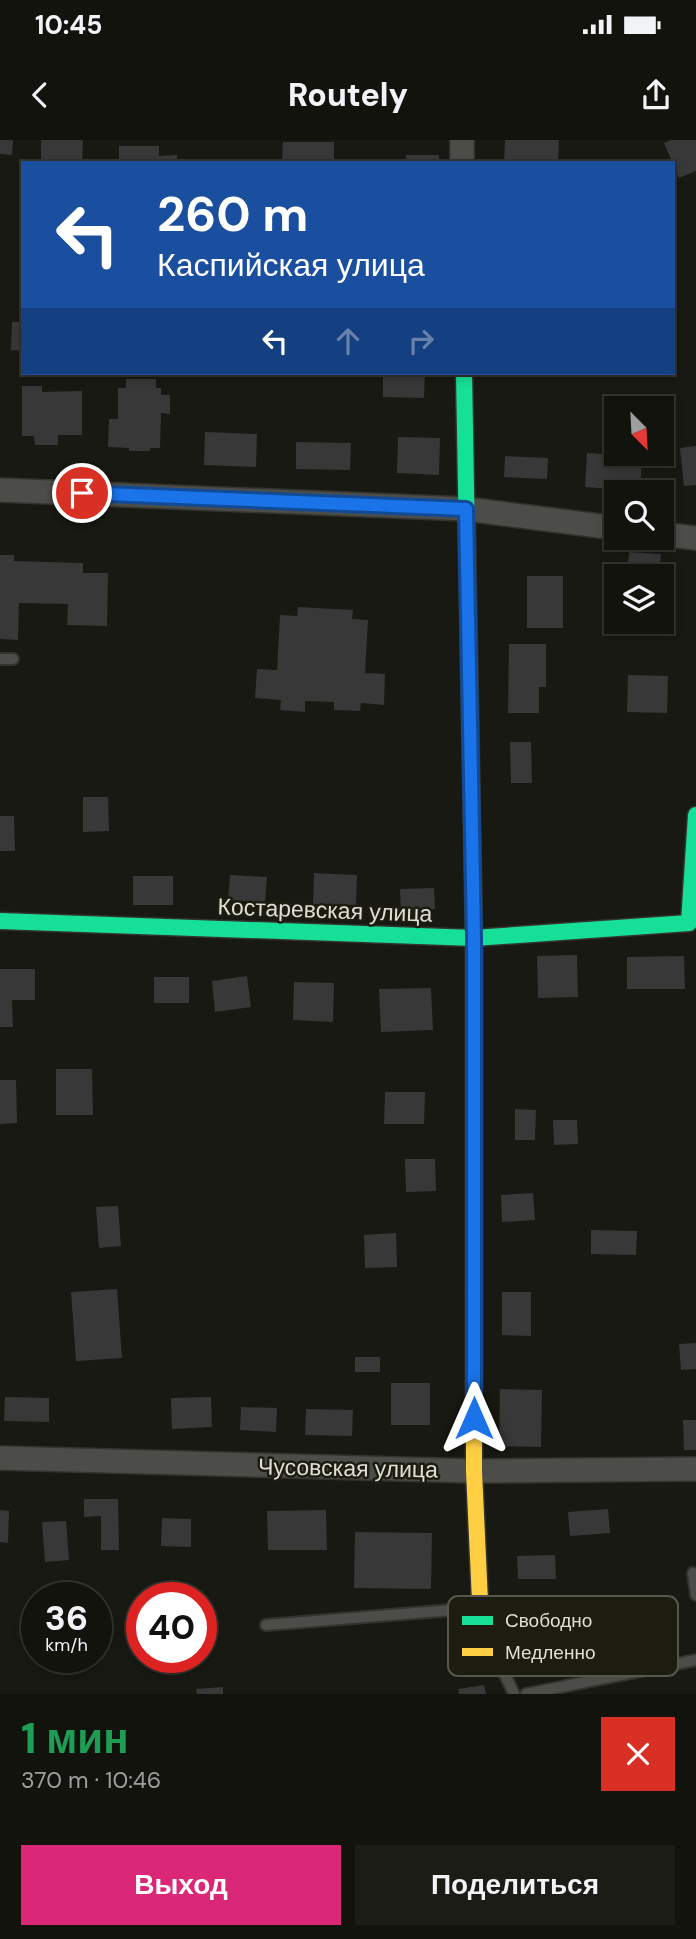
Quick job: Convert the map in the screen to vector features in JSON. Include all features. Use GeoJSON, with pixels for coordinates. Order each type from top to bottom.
{"type":"FeatureCollection","features":[{"type":"Feature","properties":{"kind":"street"},"geometry":{"type":"LineString","coordinates":[[462,140],[462,161]]}},
{"type":"Feature","properties":{"kind":"street"},"geometry":{"type":"LineString","coordinates":[[464,375],[474,938],[474,1471],[480,1596]]}},
{"type":"Feature","properties":{"kind":"street"},"geometry":{"type":"LineString","coordinates":[[0,490],[466,509],[604,526]]}},
{"type":"Feature","properties":{"kind":"street"},"geometry":{"type":"LineString","coordinates":[[674,535],[696,538]]}},
{"type":"Feature","properties":{"kind":"street","name":"Костаревская улица"},"geometry":{"type":"LineString","coordinates":[[0,921],[474,938],[689,923],[696,815]]}},
{"type":"Feature","properties":{"kind":"street","name":"Чусовская улица"},"geometry":{"type":"LineString","coordinates":[[0,1458],[474,1471],[696,1469]]}},
{"type":"Feature","properties":{"kind":"lane"},"geometry":{"type":"LineString","coordinates":[[0,659],[13,659]]}},
{"type":"Feature","properties":{"kind":"lane"},"geometry":{"type":"LineString","coordinates":[[693,1573],[696,1595]]}},
{"type":"Feature","properties":{"kind":"lane"},"geometry":{"type":"LineString","coordinates":[[266,1625],[448,1617]]}},
{"type":"Feature","properties":{"kind":"lane"},"geometry":{"type":"LineString","coordinates":[[678,1664],[696,1660]]}},
{"type":"Feature","properties":{"kind":"lane"},"geometry":{"type":"LineString","coordinates":[[506,1676],[514,1694]]}},
{"type":"Feature","properties":{"kind":"lane"},"geometry":{"type":"LineString","coordinates":[[526,1694],[616,1676]]}},
{"type":"Feature","properties":{"kind":"building"},"geometry":{"type":"Polygon","coordinates":[[[0,140],[13,140],[12,155],[0,154],[0,140]]]}},
{"type":"Feature","properties":{"kind":"building"},"geometry":{"type":"Polygon","coordinates":[[[41,140],[83,140],[82,161],[41,161],[41,140]]]}},
{"type":"Feature","properties":{"kind":"building"},"geometry":{"type":"Polygon","coordinates":[[[505,140],[559,140],[558,161],[504,161],[505,140]]]}},
{"type":"Feature","properties":{"kind":"building"},"geometry":{"type":"Polygon","coordinates":[[[671,140],[696,140],[696,171],[679,178],[675,161],[672,161],[664,143],[671,140]]]}},
{"type":"Feature","properties":{"kind":"building"},"geometry":{"type":"Polygon","coordinates":[[[283,142],[334,142],[334,161],[282,161],[283,142]]]}},
{"type":"Feature","properties":{"kind":"building"},"geometry":{"type":"Polygon","coordinates":[[[119,146],[159,146],[159,156],[177,155],[177,161],[119,161],[119,146]]]}},
{"type":"Feature","properties":{"kind":"building"},"geometry":{"type":"Polygon","coordinates":[[[406,155],[439,155],[439,161],[406,161],[406,155]]]}},
{"type":"Feature","properties":{"kind":"building"},"geometry":{"type":"Polygon","coordinates":[[[12,322],[21,322],[21,351],[11,350],[12,322]]]}},
{"type":"Feature","properties":{"kind":"building"},"geometry":{"type":"Polygon","coordinates":[[[383,375],[425,375],[424,398],[383,397],[383,375]]]}},
{"type":"Feature","properties":{"kind":"building"},"geometry":{"type":"Polygon","coordinates":[[[126,379],[156,379],[156,388],[161,388],[161,395],[170,395],[170,414],[161,413],[160,448],[129,451],[129,448],[108,447],[109,419],[118,419],[118,388],[126,388],[126,379]]]}},
{"type":"Feature","properties":{"kind":"building"},"geometry":{"type":"Polygon","coordinates":[[[22,386],[42,386],[42,392],[82,391],[82,435],[58,435],[58,445],[35,445],[34,436],[22,436],[22,386]]]}},
{"type":"Feature","properties":{"kind":"building"},"geometry":{"type":"Polygon","coordinates":[[[205,432],[257,434],[256,467],[204,465],[205,432]]]}},
{"type":"Feature","properties":{"kind":"building"},"geometry":{"type":"Polygon","coordinates":[[[398,437],[440,438],[439,475],[397,473],[398,437]]]}},
{"type":"Feature","properties":{"kind":"building"},"geometry":{"type":"Polygon","coordinates":[[[296,442],[351,443],[350,470],[296,469],[296,442]]]}},
{"type":"Feature","properties":{"kind":"building"},"geometry":{"type":"Polygon","coordinates":[[[696,446],[696,485],[684,486],[680,448],[696,446]]]}},
{"type":"Feature","properties":{"kind":"building"},"geometry":{"type":"Polygon","coordinates":[[[587,453],[604,454],[604,466],[641,466],[641,480],[604,480],[604,488],[585,487],[587,453]]]}},
{"type":"Feature","properties":{"kind":"building"},"geometry":{"type":"Polygon","coordinates":[[[505,456],[548,458],[547,479],[504,477],[505,456]]]}},
{"type":"Feature","properties":{"kind":"building"},"geometry":{"type":"Polygon","coordinates":[[[629,552],[661,554],[660,564],[628,564],[629,552]]]}},
{"type":"Feature","properties":{"kind":"building"},"geometry":{"type":"Polygon","coordinates":[[[0,555],[14,555],[14,561],[83,563],[83,573],[108,573],[107,626],[67,625],[68,604],[19,603],[18,640],[0,639],[0,555]]]}},
{"type":"Feature","properties":{"kind":"building"},"geometry":{"type":"Polygon","coordinates":[[[527,576],[563,576],[563,628],[527,628],[527,576]]]}},
{"type":"Feature","properties":{"kind":"building"},"geometry":{"type":"Polygon","coordinates":[[[298,607],[353,610],[352,619],[368,620],[365,673],[385,674],[384,705],[361,703],[360,711],[334,710],[334,702],[305,701],[305,712],[280,710],[281,700],[255,698],[257,669],[277,670],[280,615],[297,616],[298,607]]]}},
{"type":"Feature","properties":{"kind":"building"},"geometry":{"type":"Polygon","coordinates":[[[509,644],[546,644],[546,687],[539,687],[539,713],[508,713],[509,644]]]}},
{"type":"Feature","properties":{"kind":"building"},"geometry":{"type":"Polygon","coordinates":[[[628,675],[668,676],[667,713],[627,712],[628,675]]]}},
{"type":"Feature","properties":{"kind":"building"},"geometry":{"type":"Polygon","coordinates":[[[510,742],[531,742],[532,783],[511,783],[510,742]]]}},
{"type":"Feature","properties":{"kind":"building"},"geometry":{"type":"Polygon","coordinates":[[[83,797],[108,797],[109,831],[83,832],[83,797]]]}},
{"type":"Feature","properties":{"kind":"building"},"geometry":{"type":"Polygon","coordinates":[[[0,816],[14,816],[15,851],[0,851],[0,816]]]}},
{"type":"Feature","properties":{"kind":"building"},"geometry":{"type":"Polygon","coordinates":[[[314,873],[357,875],[356,905],[313,904],[314,873]]]}},
{"type":"Feature","properties":{"kind":"building"},"geometry":{"type":"Polygon","coordinates":[[[230,875],[267,877],[265,902],[228,900],[230,875]]]}},
{"type":"Feature","properties":{"kind":"building"},"geometry":{"type":"Polygon","coordinates":[[[133,876],[173,876],[173,905],[133,905],[133,876]]]}},
{"type":"Feature","properties":{"kind":"building"},"geometry":{"type":"Polygon","coordinates":[[[434,888],[435,909],[401,911],[400,889],[434,888]]]}},
{"type":"Feature","properties":{"kind":"building"},"geometry":{"type":"Polygon","coordinates":[[[577,955],[578,997],[538,998],[537,956],[577,955]]]}},
{"type":"Feature","properties":{"kind":"building"},"geometry":{"type":"Polygon","coordinates":[[[684,956],[685,989],[627,989],[627,957],[684,956]]]}},
{"type":"Feature","properties":{"kind":"building"},"geometry":{"type":"Polygon","coordinates":[[[0,969],[35,969],[35,1000],[12,1000],[13,1027],[0,1027],[0,969]]]}},
{"type":"Feature","properties":{"kind":"building"},"geometry":{"type":"Polygon","coordinates":[[[247,976],[251,1007],[215,1012],[212,981],[247,976]]]}},
{"type":"Feature","properties":{"kind":"building"},"geometry":{"type":"Polygon","coordinates":[[[154,977],[189,977],[189,1003],[154,1003],[154,977]]]}},
{"type":"Feature","properties":{"kind":"building"},"geometry":{"type":"Polygon","coordinates":[[[294,982],[334,983],[333,1022],[293,1020],[294,982]]]}},
{"type":"Feature","properties":{"kind":"building"},"geometry":{"type":"Polygon","coordinates":[[[431,988],[433,1030],[381,1032],[379,989],[431,988]]]}},
{"type":"Feature","properties":{"kind":"building"},"geometry":{"type":"Polygon","coordinates":[[[56,1069],[92,1069],[93,1115],[56,1115],[56,1069]]]}},
{"type":"Feature","properties":{"kind":"building"},"geometry":{"type":"Polygon","coordinates":[[[0,1080],[16,1080],[17,1123],[0,1124],[0,1080]]]}},
{"type":"Feature","properties":{"kind":"building"},"geometry":{"type":"Polygon","coordinates":[[[385,1092],[425,1092],[424,1124],[384,1124],[385,1092]]]}},
{"type":"Feature","properties":{"kind":"building"},"geometry":{"type":"Polygon","coordinates":[[[515,1109],[536,1110],[535,1140],[515,1140],[515,1109]]]}},
{"type":"Feature","properties":{"kind":"building"},"geometry":{"type":"Polygon","coordinates":[[[553,1120],[577,1120],[578,1144],[554,1145],[553,1120]]]}},
{"type":"Feature","properties":{"kind":"building"},"geometry":{"type":"Polygon","coordinates":[[[405,1159],[435,1159],[436,1191],[406,1192],[405,1159]]]}},
{"type":"Feature","properties":{"kind":"building"},"geometry":{"type":"Polygon","coordinates":[[[533,1193],[535,1220],[502,1222],[501,1195],[533,1193]]]}},
{"type":"Feature","properties":{"kind":"building"},"geometry":{"type":"Polygon","coordinates":[[[118,1206],[121,1246],[99,1248],[96,1207],[118,1206]]]}},
{"type":"Feature","properties":{"kind":"building"},"geometry":{"type":"Polygon","coordinates":[[[591,1230],[637,1231],[636,1255],[591,1254],[591,1230]]]}},
{"type":"Feature","properties":{"kind":"building"},"geometry":{"type":"Polygon","coordinates":[[[396,1233],[397,1267],[365,1268],[364,1235],[396,1233]]]}},
{"type":"Feature","properties":{"kind":"building"},"geometry":{"type":"Polygon","coordinates":[[[117,1289],[122,1358],[76,1361],[71,1292],[117,1289]]]}},
{"type":"Feature","properties":{"kind":"building"},"geometry":{"type":"Polygon","coordinates":[[[502,1292],[531,1292],[531,1336],[502,1335],[502,1292]]]}},
{"type":"Feature","properties":{"kind":"building"},"geometry":{"type":"Polygon","coordinates":[[[696,1343],[696,1369],[681,1370],[679,1344],[696,1343]]]}},
{"type":"Feature","properties":{"kind":"building"},"geometry":{"type":"Polygon","coordinates":[[[355,1357],[380,1357],[380,1372],[355,1372],[355,1357]]]}},
{"type":"Feature","properties":{"kind":"building"},"geometry":{"type":"Polygon","coordinates":[[[391,1383],[430,1383],[430,1425],[391,1425],[391,1383]]]}},
{"type":"Feature","properties":{"kind":"building"},"geometry":{"type":"Polygon","coordinates":[[[500,1389],[542,1390],[541,1447],[499,1446],[500,1389]]]}},
{"type":"Feature","properties":{"kind":"building"},"geometry":{"type":"Polygon","coordinates":[[[5,1397],[49,1398],[49,1422],[4,1421],[5,1397]]]}},
{"type":"Feature","properties":{"kind":"building"},"geometry":{"type":"Polygon","coordinates":[[[211,1397],[212,1427],[172,1429],[171,1398],[211,1397]]]}},
{"type":"Feature","properties":{"kind":"building"},"geometry":{"type":"Polygon","coordinates":[[[241,1407],[277,1408],[276,1432],[240,1430],[241,1407]]]}},
{"type":"Feature","properties":{"kind":"building"},"geometry":{"type":"Polygon","coordinates":[[[306,1409],[353,1410],[352,1436],[305,1435],[306,1409]]]}},
{"type":"Feature","properties":{"kind":"building"},"geometry":{"type":"Polygon","coordinates":[[[683,1420],[696,1420],[696,1450],[684,1450],[683,1420]]]}},
{"type":"Feature","properties":{"kind":"building"},"geometry":{"type":"Polygon","coordinates":[[[84,1499],[118,1499],[119,1550],[101,1550],[101,1516],[84,1517],[84,1499]]]}},
{"type":"Feature","properties":{"kind":"building"},"geometry":{"type":"Polygon","coordinates":[[[608,1509],[610,1533],[570,1536],[568,1512],[608,1509]]]}},
{"type":"Feature","properties":{"kind":"building"},"geometry":{"type":"Polygon","coordinates":[[[0,1510],[9,1511],[8,1543],[0,1542],[0,1510]]]}},
{"type":"Feature","properties":{"kind":"building"},"geometry":{"type":"Polygon","coordinates":[[[326,1510],[327,1550],[268,1550],[267,1511],[326,1510]]]}},
{"type":"Feature","properties":{"kind":"building"},"geometry":{"type":"Polygon","coordinates":[[[162,1518],[191,1519],[191,1547],[161,1546],[162,1518]]]}},
{"type":"Feature","properties":{"kind":"building"},"geometry":{"type":"Polygon","coordinates":[[[66,1521],[69,1560],[45,1562],[42,1522],[66,1521]]]}},
{"type":"Feature","properties":{"kind":"building"},"geometry":{"type":"Polygon","coordinates":[[[355,1532],[432,1533],[431,1589],[354,1588],[355,1532]]]}},
{"type":"Feature","properties":{"kind":"building"},"geometry":{"type":"Polygon","coordinates":[[[555,1555],[556,1579],[518,1579],[517,1556],[555,1555]]]}},
{"type":"Feature","properties":{"kind":"building"},"geometry":{"type":"Polygon","coordinates":[[[484,1685],[486,1694],[459,1694],[458,1689],[484,1685]]]}},
{"type":"Feature","properties":{"kind":"building"},"geometry":{"type":"Polygon","coordinates":[[[223,1687],[223,1694],[197,1694],[196,1689],[223,1687]]]}},
{"type":"Feature","properties":{"kind":"traffic: fast"},"geometry":{"type":"LineString","coordinates":[[464,375],[474,938],[474,1294]]}},
{"type":"Feature","properties":{"kind":"traffic: fast"},"geometry":{"type":"LineString","coordinates":[[0,921],[474,938],[689,923],[696,815]]}},
{"type":"Feature","properties":{"kind":"traffic: slow"},"geometry":{"type":"LineString","coordinates":[[474,1294],[474,1471],[480,1596]]}},
{"type":"Feature","properties":{"kind":"route"},"geometry":{"type":"LineString","coordinates":[[82,493],[466,509],[474,938],[474,1418]]}}]}
